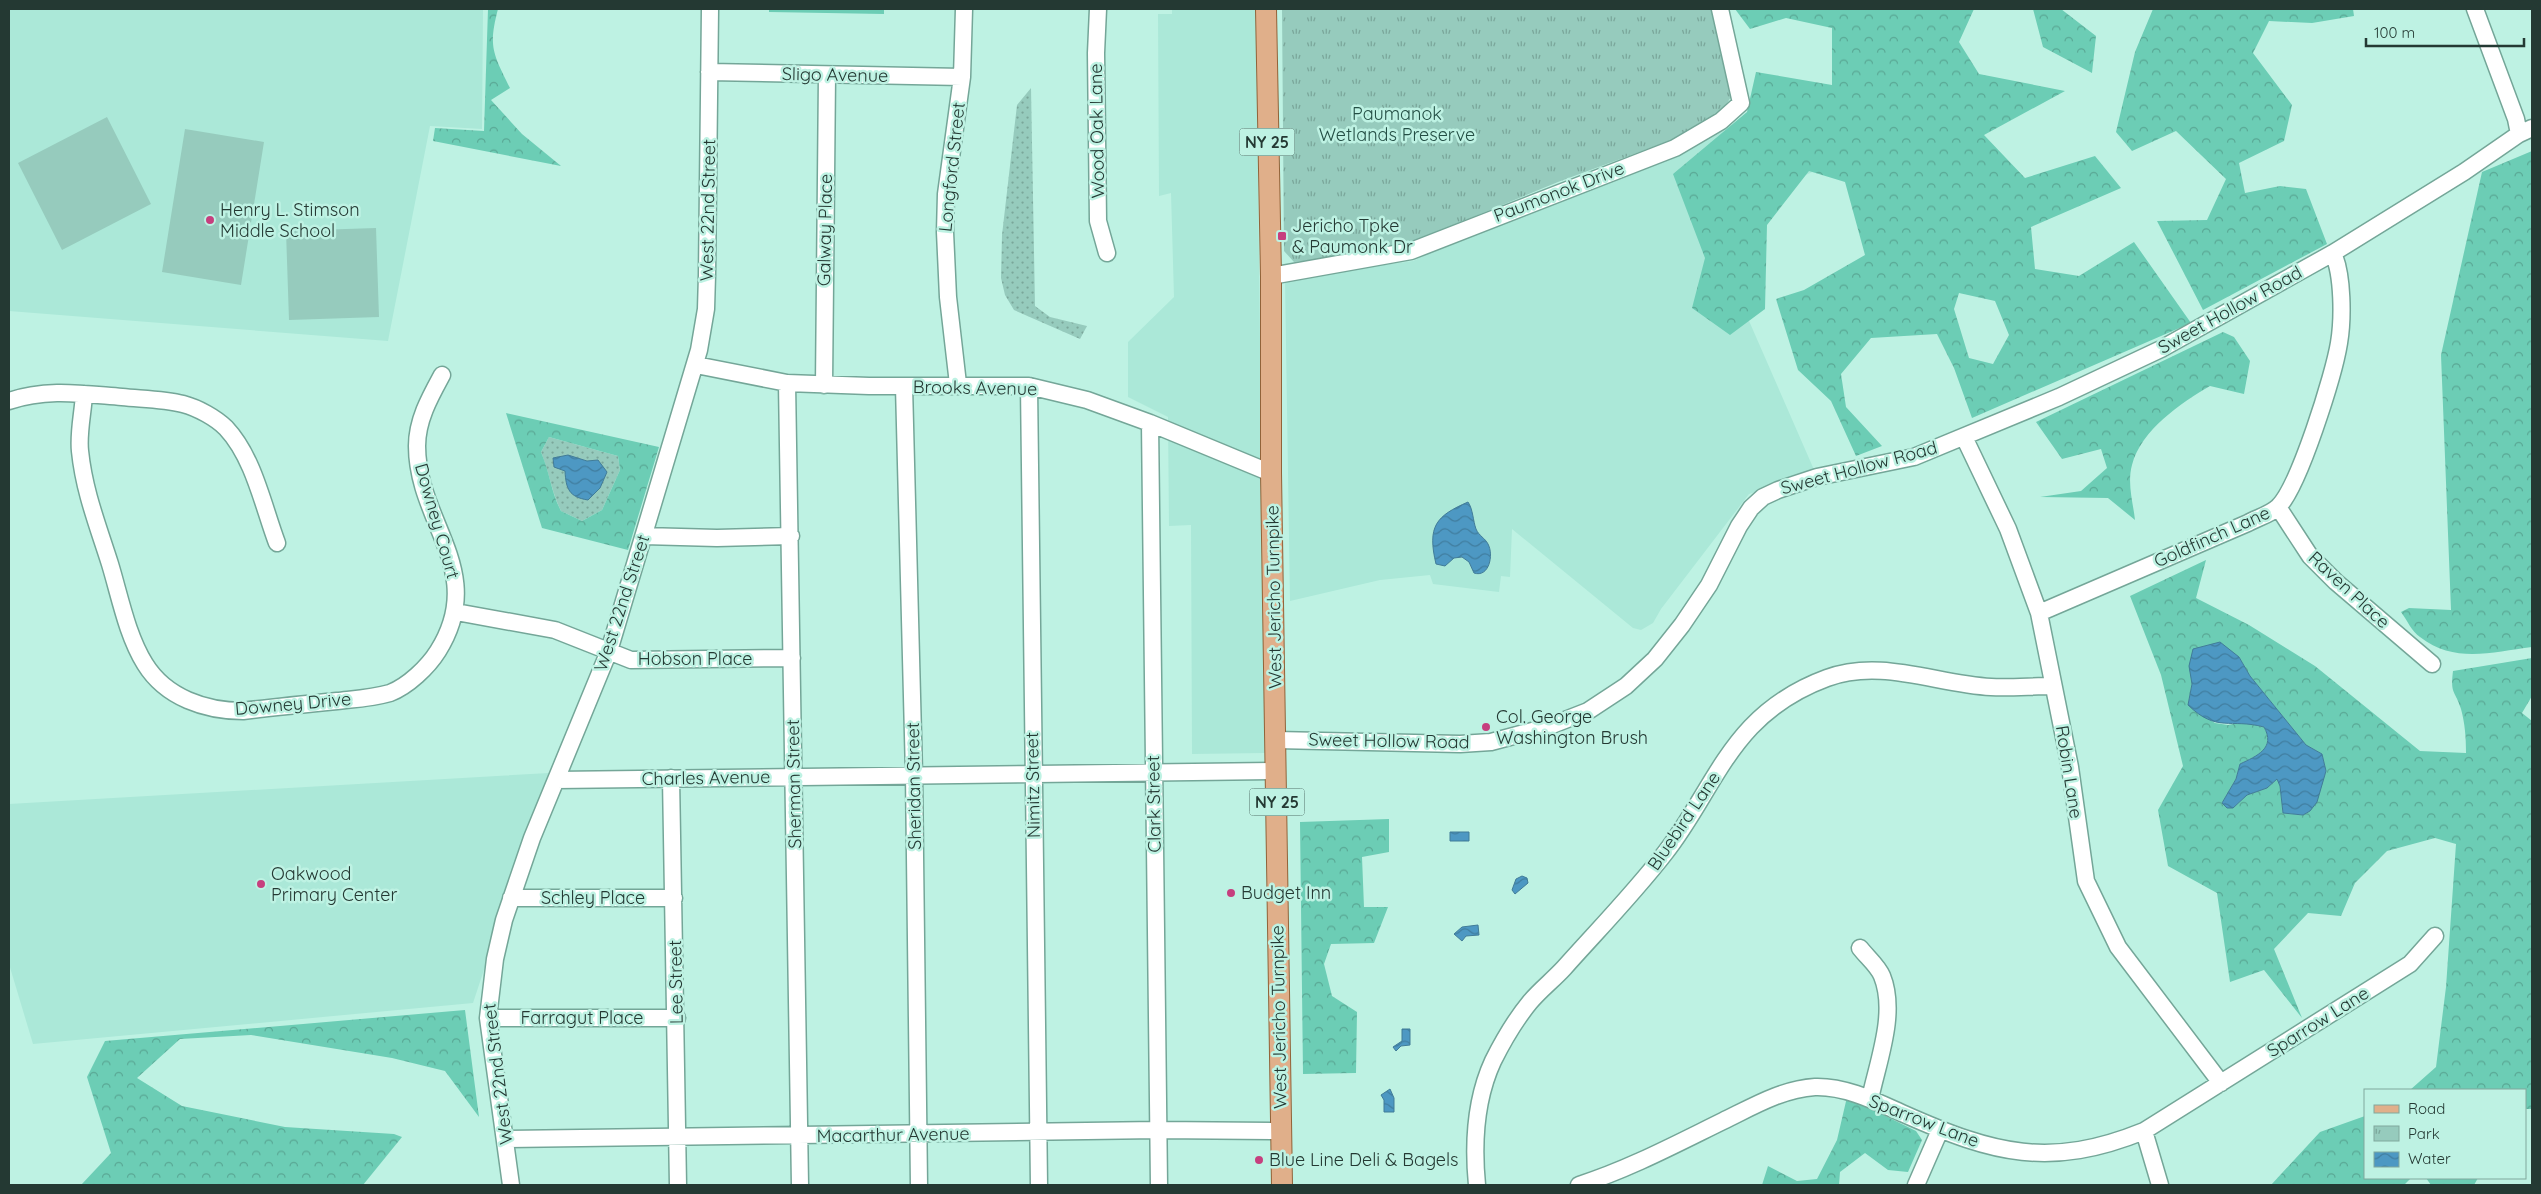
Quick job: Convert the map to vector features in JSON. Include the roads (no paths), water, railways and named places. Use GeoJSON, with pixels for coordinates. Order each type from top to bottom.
{"type":"FeatureCollection","features":[{"type":"Feature","properties":{"kind":"main road","name":"West Jericho Turnpike"},"geometry":{"type":"LineString","coordinates":[[1266,9],[1282,1185]]}},
{"type":"Feature","properties":{"kind":"street","name":"West 22nd Street"},"geometry":{"type":"LineString","coordinates":[[511,1185],[488,1018],[495,959],[511,898],[608,651],[696,365],[706,309],[710,9]]}},
{"type":"Feature","properties":{"kind":"street","name":"Longford Street"},"geometry":{"type":"LineString","coordinates":[[958,384],[947,288],[945,232],[946,194],[962,77],[964,9]]}},
{"type":"Feature","properties":{"kind":"street","name":"Wood Oak Lane"},"geometry":{"type":"LineString","coordinates":[[1098,9],[1096,53],[1098,221],[1107,253]]}},
{"type":"Feature","properties":{"kind":"street","name":"Paumonok Drive"},"geometry":{"type":"LineString","coordinates":[[1271,276],[1411,251],[1675,148],[1721,121],[1740,103],[1720,9]]}},
{"type":"Feature","properties":{"kind":"street"},"geometry":{"type":"LineString","coordinates":[[2475,9],[2516,119],[2526,131]]}},
{"type":"Feature","properties":{"kind":"street","name":"Sligo Avenue"},"geometry":{"type":"LineString","coordinates":[[709,72],[962,77]]}},
{"type":"Feature","properties":{"kind":"street","name":"Galway Place"},"geometry":{"type":"LineString","coordinates":[[824,385],[827,75]]}},
{"type":"Feature","properties":{"kind":"street","name":"Sweet Hollow Road"},"geometry":{"type":"LineString","coordinates":[[1276,740],[1460,744],[1492,742],[1547,727],[1588,711],[1626,686],[1660,652],[1682,625],[1709,585],[1738,526],[1751,508],[1763,497],[1816,477],[1914,457],[2059,397],[2161,349],[2333,253],[2464,172],[2526,131]]}},
{"type":"Feature","properties":{"kind":"street","name":"Goldfinch Lane"},"geometry":{"type":"LineString","coordinates":[[2039,613],[2248,523],[2278,507],[2292,486],[2303,460],[2339,343],[2338,263],[2333,253]]}},
{"type":"Feature","properties":{"kind":"street","name":"Brooks Avenue"},"geometry":{"type":"LineString","coordinates":[[696,365],[787,383],[904,386],[958,384],[1029,386],[1087,400],[1150,423],[1272,473]]}},
{"type":"Feature","properties":{"kind":"street","name":"Downey Court"},"geometry":{"type":"LineString","coordinates":[[442,375],[420,422],[417,445],[420,472],[452,564],[457,586],[456,612]]}},
{"type":"Feature","properties":{"kind":"street","name":"Sherman Street"},"geometry":{"type":"LineString","coordinates":[[787,383],[791,536],[800,1185]]}},
{"type":"Feature","properties":{"kind":"street","name":"Sheridan Street"},"geometry":{"type":"LineString","coordinates":[[904,386],[914,774],[919,1185]]}},
{"type":"Feature","properties":{"kind":"street","name":"Nimitz Street"},"geometry":{"type":"LineString","coordinates":[[1029,386],[1039,1185]]}},
{"type":"Feature","properties":{"kind":"street"},"geometry":{"type":"LineString","coordinates":[[9,401],[28,395],[55,392],[184,404],[206,414],[225,427],[238,444],[249,464],[277,543]]}},
{"type":"Feature","properties":{"kind":"street","name":"Downey Drive"},"geometry":{"type":"LineString","coordinates":[[84,394],[80,448],[85,488],[136,644],[145,665],[174,693],[199,706],[224,711],[243,711],[370,697],[391,692],[415,676],[432,660],[448,636],[456,612]]}},
{"type":"Feature","properties":{"kind":"street","name":"Clark Street"},"geometry":{"type":"LineString","coordinates":[[1150,423],[1159,1185]]}},
{"type":"Feature","properties":{"kind":"street","name":"Robin Lane"},"geometry":{"type":"LineString","coordinates":[[1964,437],[2008,529],[2039,613],[2052,686],[2070,767],[2086,881],[2118,947],[2221,1083]]}},
{"type":"Feature","properties":{"kind":"street","name":"Raven Place"},"geometry":{"type":"LineString","coordinates":[[2278,507],[2310,556],[2336,582],[2432,664]]}},
{"type":"Feature","properties":{"kind":"street"},"geometry":{"type":"LineString","coordinates":[[644,536],[717,538],[791,536]]}},
{"type":"Feature","properties":{"kind":"street","name":"Hobson Place"},"geometry":{"type":"LineString","coordinates":[[456,612],[555,630],[631,660],[792,658]]}},
{"type":"Feature","properties":{"kind":"street","name":"Bluebird Lane"},"geometry":{"type":"LineString","coordinates":[[1477,1185],[1476,1130],[1482,1096],[1493,1063],[1508,1034],[1530,1002],[1606,923],[1666,852],[1726,760],[1749,728],[1768,710],[1795,691],[1829,677],[1852,671],[1876,670],[1906,673],[1990,687],[2052,686]]}},
{"type":"Feature","properties":{"kind":"street","name":"Charles Avenue"},"geometry":{"type":"LineString","coordinates":[[556,780],[914,774],[1276,771]]}},
{"type":"Feature","properties":{"kind":"street","name":"Lee Street"},"geometry":{"type":"LineString","coordinates":[[672,778],[678,1185]]}},
{"type":"Feature","properties":{"kind":"street","name":"Schley Place"},"geometry":{"type":"LineString","coordinates":[[511,898],[674,898]]}},
{"type":"Feature","properties":{"kind":"street","name":"Sparrow Lane"},"geometry":{"type":"LineString","coordinates":[[1579,1185],[1613,1173],[1771,1098],[1796,1090],[1816,1087],[1839,1090],[1870,1099],[1940,1130],[1996,1148],[2026,1153],[2050,1154],[2110,1145],[2144,1131],[2410,964],[2435,936]]}},
{"type":"Feature","properties":{"kind":"street"},"geometry":{"type":"LineString","coordinates":[[1860,948],[1881,974],[1888,999],[1885,1025],[1870,1099]]}},
{"type":"Feature","properties":{"kind":"street","name":"Farragut Place"},"geometry":{"type":"LineString","coordinates":[[488,1018],[677,1018]]}},
{"type":"Feature","properties":{"kind":"street","name":"Macarthur Avenue"},"geometry":{"type":"LineString","coordinates":[[506,1139],[919,1135],[1157,1130],[1281,1131]]}},
{"type":"Feature","properties":{"kind":"street"},"geometry":{"type":"LineString","coordinates":[[1916,1185],[1940,1130]]}},
{"type":"Feature","properties":{"kind":"street"},"geometry":{"type":"LineString","coordinates":[[2144,1131],[2160,1185]]}},
{"type":"Feature","properties":{"kind":"water"},"geometry":{"type":"Polygon","coordinates":[[[568,455],[587,461],[598,460],[607,472],[600,488],[588,500],[573,494],[566,483],[565,471],[554,467],[553,458],[568,455]]]}},
{"type":"Feature","properties":{"kind":"water"},"geometry":{"type":"Polygon","coordinates":[[[1468,502],[1476,529],[1487,542],[1490,549],[1487,569],[1479,574],[1474,573],[1469,562],[1462,557],[1454,558],[1445,566],[1436,564],[1433,551],[1434,531],[1441,518],[1448,512],[1468,502]]]}},
{"type":"Feature","properties":{"kind":"water"},"geometry":{"type":"Polygon","coordinates":[[[2220,642],[2239,657],[2250,676],[2306,745],[2322,754],[2326,771],[2317,802],[2310,811],[2303,815],[2283,813],[2280,786],[2277,779],[2267,788],[2247,795],[2233,808],[2227,808],[2222,803],[2236,779],[2240,764],[2253,758],[2263,750],[2268,741],[2264,727],[2216,722],[2198,714],[2188,705],[2192,684],[2189,666],[2193,649],[2220,642]]]}},
{"type":"Feature","properties":{"kind":"water"},"geometry":{"type":"Polygon","coordinates":[[[1450,832],[1469,832],[1469,841],[1450,841],[1450,832]]]}},
{"type":"Feature","properties":{"kind":"water"},"geometry":{"type":"Polygon","coordinates":[[[1522,876],[1527,878],[1528,883],[1515,894],[1512,890],[1516,879],[1522,876]]]}},
{"type":"Feature","properties":{"kind":"water"},"geometry":{"type":"Polygon","coordinates":[[[1478,925],[1479,935],[1466,936],[1462,941],[1454,934],[1462,927],[1478,925]]]}},
{"type":"Feature","properties":{"kind":"water"},"geometry":{"type":"Polygon","coordinates":[[[1402,1029],[1410,1029],[1410,1045],[1401,1046],[1396,1051],[1393,1047],[1402,1041],[1402,1029]]]}},
{"type":"Feature","properties":{"kind":"water"},"geometry":{"type":"Polygon","coordinates":[[[1390,1089],[1394,1098],[1394,1112],[1384,1112],[1384,1100],[1381,1095],[1390,1089]]]}},
{"type":"Feature","properties":{"kind":"place","name":"Henry L. Stimson Middle School"},"geometry":{"type":"Point","coordinates":[210,220]}},
{"type":"Feature","properties":{"kind":"place","name":"Jericho Tpke & Paumonk Dr"},"geometry":{"type":"Point","coordinates":[1282,236]}},
{"type":"Feature","properties":{"kind":"place","name":"Col. George Washington Brush"},"geometry":{"type":"Point","coordinates":[1486,727]}},
{"type":"Feature","properties":{"kind":"place","name":"Oakwood Primary Center"},"geometry":{"type":"Point","coordinates":[261,884]}},
{"type":"Feature","properties":{"kind":"place","name":"Budget Inn"},"geometry":{"type":"Point","coordinates":[1231,893]}},
{"type":"Feature","properties":{"kind":"place","name":"Blue Line Deli & Bagels"},"geometry":{"type":"Point","coordinates":[1259,1160]}},
{"type":"Feature","properties":{"kind":"park label","name":"Paumanok Wetlands Preserve"},"geometry":{"type":"Point","coordinates":[1397,124]}}]}
